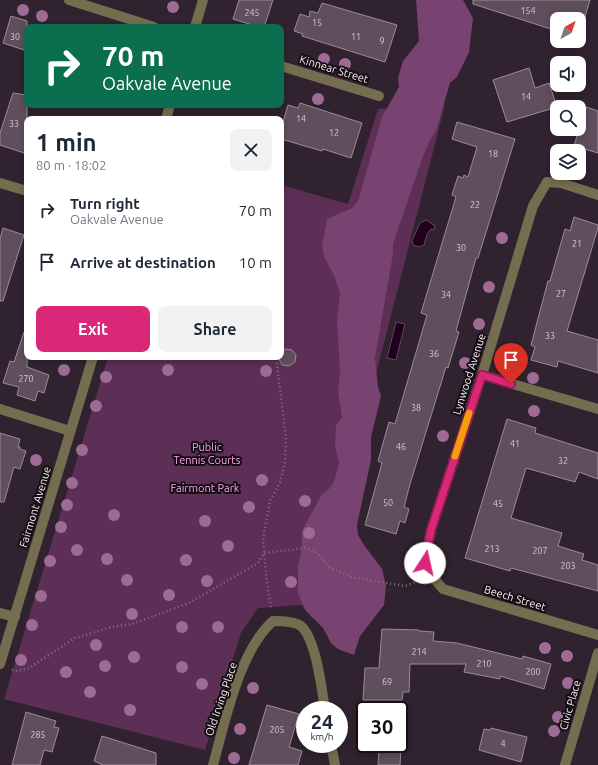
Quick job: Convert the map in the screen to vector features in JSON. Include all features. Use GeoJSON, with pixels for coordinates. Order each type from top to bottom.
{"type":"FeatureCollection","features":[{"type":"Feature","properties":{"kind":"street"},"geometry":{"type":"LineString","coordinates":[[69,0],[145,24]]}},
{"type":"Feature","properties":{"kind":"street"},"geometry":{"type":"LineString","coordinates":[[196,24],[203,0]]}},
{"type":"Feature","properties":{"kind":"street","name":"Kinnear Street"},"geometry":{"type":"LineString","coordinates":[[284,67],[379,96]]}},
{"type":"Feature","properties":{"kind":"street","name":"Lynwood Avenue"},"geometry":{"type":"LineString","coordinates":[[431,575],[425,563],[431,530],[482,375],[533,206],[547,182],[561,184],[598,195]]}},
{"type":"Feature","properties":{"kind":"street"},"geometry":{"type":"LineString","coordinates":[[0,183],[24,190]]}},
{"type":"Feature","properties":{"kind":"street","name":"Fairmont Avenue"},"geometry":{"type":"LineString","coordinates":[[3,667],[15,617],[92,360]]}},
{"type":"Feature","properties":{"kind":"street"},"geometry":{"type":"LineString","coordinates":[[482,375],[598,409]]}},
{"type":"Feature","properties":{"kind":"street"},"geometry":{"type":"LineString","coordinates":[[0,409],[70,431]]}},
{"type":"Feature","properties":{"kind":"street","name":"Beech Street"},"geometry":{"type":"LineString","coordinates":[[431,575],[443,589],[598,635]]}},
{"type":"Feature","properties":{"kind":"street"},"geometry":{"type":"LineString","coordinates":[[0,613],[15,617]]}},
{"type":"Feature","properties":{"kind":"street"},"geometry":{"type":"LineString","coordinates":[[273,621],[286,621],[300,626],[309,637],[318,669],[323,701]]}},
{"type":"Feature","properties":{"kind":"street","name":"Old Irving Place"},"geometry":{"type":"LineString","coordinates":[[213,765],[240,675],[262,631],[273,621]]}},
{"type":"Feature","properties":{"kind":"street","name":"Civic Place"},"geometry":{"type":"LineString","coordinates":[[565,765],[598,653]]}},
{"type":"Feature","properties":{"kind":"street"},"geometry":{"type":"LineString","coordinates":[[333,753],[335,765]]}},
{"type":"Feature","properties":{"kind":"path"},"geometry":{"type":"LineString","coordinates":[[273,621],[263,539],[270,501],[280,482],[285,462],[286,438],[276,360]]}},
{"type":"Feature","properties":{"kind":"path"},"geometry":{"type":"LineString","coordinates":[[264,553],[305,548],[317,553],[328,567],[351,577],[405,586],[416,582]]}},
{"type":"Feature","properties":{"kind":"path"},"geometry":{"type":"LineString","coordinates":[[3,667],[17,672],[29,668],[75,638],[112,627],[132,624],[189,603],[258,563],[264,553]]}},
{"type":"Feature","properties":{"kind":"green space","name":"Fairmont Park"},"geometry":{"type":"Polygon","coordinates":[[[445,105],[335,534],[339,613],[301,605],[258,608],[241,633],[205,750],[4,699],[107,360],[284,360],[284,186],[348,204],[378,109],[445,105]]]}},
{"type":"Feature","properties":{"kind":"shaded area"},"geometry":{"type":"Polygon","coordinates":[[[416,0],[463,0],[473,18],[469,52],[457,77],[450,83],[436,131],[431,138],[423,156],[393,244],[393,254],[375,358],[378,387],[381,396],[371,437],[371,460],[357,525],[358,535],[382,569],[386,586],[384,605],[360,636],[354,655],[338,649],[331,643],[323,628],[305,610],[298,593],[298,566],[302,549],[302,531],[322,494],[329,489],[334,482],[339,463],[335,445],[336,425],[342,418],[338,391],[340,372],[337,320],[340,293],[334,275],[324,257],[322,246],[327,219],[352,208],[358,201],[382,117],[399,87],[398,78],[403,61],[419,41],[416,0]]]}},
{"type":"Feature","properties":{"kind":"shaded area"},"geometry":{"type":"Polygon","coordinates":[[[426,220],[435,226],[434,230],[431,229],[427,234],[424,245],[419,247],[413,245],[412,241],[420,223],[426,220]]]}},
{"type":"Feature","properties":{"kind":"shaded area"},"geometry":{"type":"Polygon","coordinates":[[[396,322],[405,324],[396,360],[387,358],[396,322]]]}},
{"type":"Feature","properties":{"kind":"building"},"geometry":{"type":"Polygon","coordinates":[[[239,0],[273,0],[265,24],[249,24],[233,19],[239,0]]]}},
{"type":"Feature","properties":{"kind":"building"},"geometry":{"type":"Polygon","coordinates":[[[473,0],[590,0],[586,13],[586,12],[550,12],[550,29],[473,4],[473,0]]]}},
{"type":"Feature","properties":{"kind":"building"},"geometry":{"type":"Polygon","coordinates":[[[322,3],[397,25],[385,62],[302,36],[303,34],[294,31],[300,14],[309,17],[310,11],[318,13],[322,3]]]}},
{"type":"Feature","properties":{"kind":"building"},"geometry":{"type":"Polygon","coordinates":[[[11,16],[27,21],[27,24],[24,24],[24,50],[3,43],[11,16]]]}},
{"type":"Feature","properties":{"kind":"building"},"geometry":{"type":"Polygon","coordinates":[[[529,68],[535,88],[549,83],[550,92],[552,92],[555,100],[550,100],[550,109],[507,122],[493,80],[529,68]]]}},
{"type":"Feature","properties":{"kind":"building"},"geometry":{"type":"Polygon","coordinates":[[[13,93],[24,95],[24,108],[27,108],[27,116],[24,116],[24,153],[0,145],[0,133],[13,93]]]}},
{"type":"Feature","properties":{"kind":"building"},"geometry":{"type":"Polygon","coordinates":[[[300,103],[362,123],[351,158],[323,149],[322,151],[284,140],[284,119],[288,105],[298,108],[300,103]]]}},
{"type":"Feature","properties":{"kind":"building"},"geometry":{"type":"Polygon","coordinates":[[[586,107],[598,111],[598,153],[586,150],[586,144],[575,144],[577,136],[586,136],[586,107]]]}},
{"type":"Feature","properties":{"kind":"building"},"geometry":{"type":"Polygon","coordinates":[[[457,122],[515,139],[478,258],[476,258],[456,331],[459,332],[448,368],[446,367],[410,484],[404,507],[409,509],[405,523],[400,521],[396,534],[365,525],[382,463],[378,461],[389,422],[395,424],[427,315],[421,313],[456,197],[452,195],[458,176],[463,178],[464,175],[468,177],[477,147],[452,139],[457,122]]]}},
{"type":"Feature","properties":{"kind":"building"},"geometry":{"type":"Polygon","coordinates":[[[574,217],[598,225],[598,228],[567,331],[598,340],[598,373],[558,361],[557,367],[531,360],[535,347],[531,345],[548,281],[550,281],[565,229],[570,231],[574,217]]]}},
{"type":"Feature","properties":{"kind":"building"},"geometry":{"type":"Polygon","coordinates":[[[3,228],[24,235],[3,301],[0,301],[0,239],[3,228]]]}},
{"type":"Feature","properties":{"kind":"building"},"geometry":{"type":"Polygon","coordinates":[[[24,332],[24,360],[27,360],[27,367],[49,375],[44,393],[38,391],[35,401],[17,395],[19,387],[3,383],[10,361],[14,362],[24,332]]]}},
{"type":"Feature","properties":{"kind":"building"},"geometry":{"type":"Polygon","coordinates":[[[284,350],[292,350],[296,355],[295,362],[289,366],[282,365],[280,360],[284,360],[284,350]]]}},
{"type":"Feature","properties":{"kind":"building"},"geometry":{"type":"Polygon","coordinates":[[[507,419],[536,428],[535,433],[598,453],[598,479],[579,472],[575,482],[526,468],[511,518],[562,533],[558,546],[584,554],[582,560],[598,565],[598,591],[511,568],[510,571],[465,558],[507,419]]]}},
{"type":"Feature","properties":{"kind":"building"},"geometry":{"type":"Polygon","coordinates":[[[0,433],[20,439],[18,447],[26,451],[20,469],[14,467],[4,502],[0,502],[0,433]]]}},
{"type":"Feature","properties":{"kind":"building"},"geometry":{"type":"Polygon","coordinates":[[[382,629],[434,632],[433,641],[457,643],[522,659],[523,656],[551,664],[544,689],[500,676],[500,679],[464,672],[466,664],[410,664],[409,692],[403,692],[402,700],[363,700],[365,668],[379,668],[382,629]]]}},
{"type":"Feature","properties":{"kind":"building"},"geometry":{"type":"Polygon","coordinates":[[[267,705],[296,713],[296,724],[289,747],[296,749],[296,753],[301,753],[298,765],[249,765],[267,705]]]}},
{"type":"Feature","properties":{"kind":"building"},"geometry":{"type":"Polygon","coordinates":[[[26,712],[56,721],[54,727],[59,728],[52,752],[44,750],[40,765],[12,765],[26,712]]]}},
{"type":"Feature","properties":{"kind":"building"},"geometry":{"type":"Polygon","coordinates":[[[491,728],[527,737],[521,762],[479,750],[484,729],[490,730],[491,728]]]}},
{"type":"Feature","properties":{"kind":"building"},"geometry":{"type":"Polygon","coordinates":[[[102,736],[156,753],[156,765],[103,765],[94,761],[102,736]]]}},
{"type":"Feature","properties":{"kind":"building"},"geometry":{"type":"Polygon","coordinates":[[[379,753],[401,753],[400,765],[378,765],[379,753]]]}},
{"type":"Feature","properties":{"kind":"slow traffic"},"geometry":{"type":"LineString","coordinates":[[455,456],[469,413]]}},
{"type":"Feature","properties":{"kind":"route"},"geometry":{"type":"LineString","coordinates":[[425,563],[431,530],[482,375],[511,384]]}},
{"type":"Feature","properties":{"kind":"park label","name":"Public Tennis Courts"},"geometry":{"type":"Point","coordinates":[207,453]}}]}
